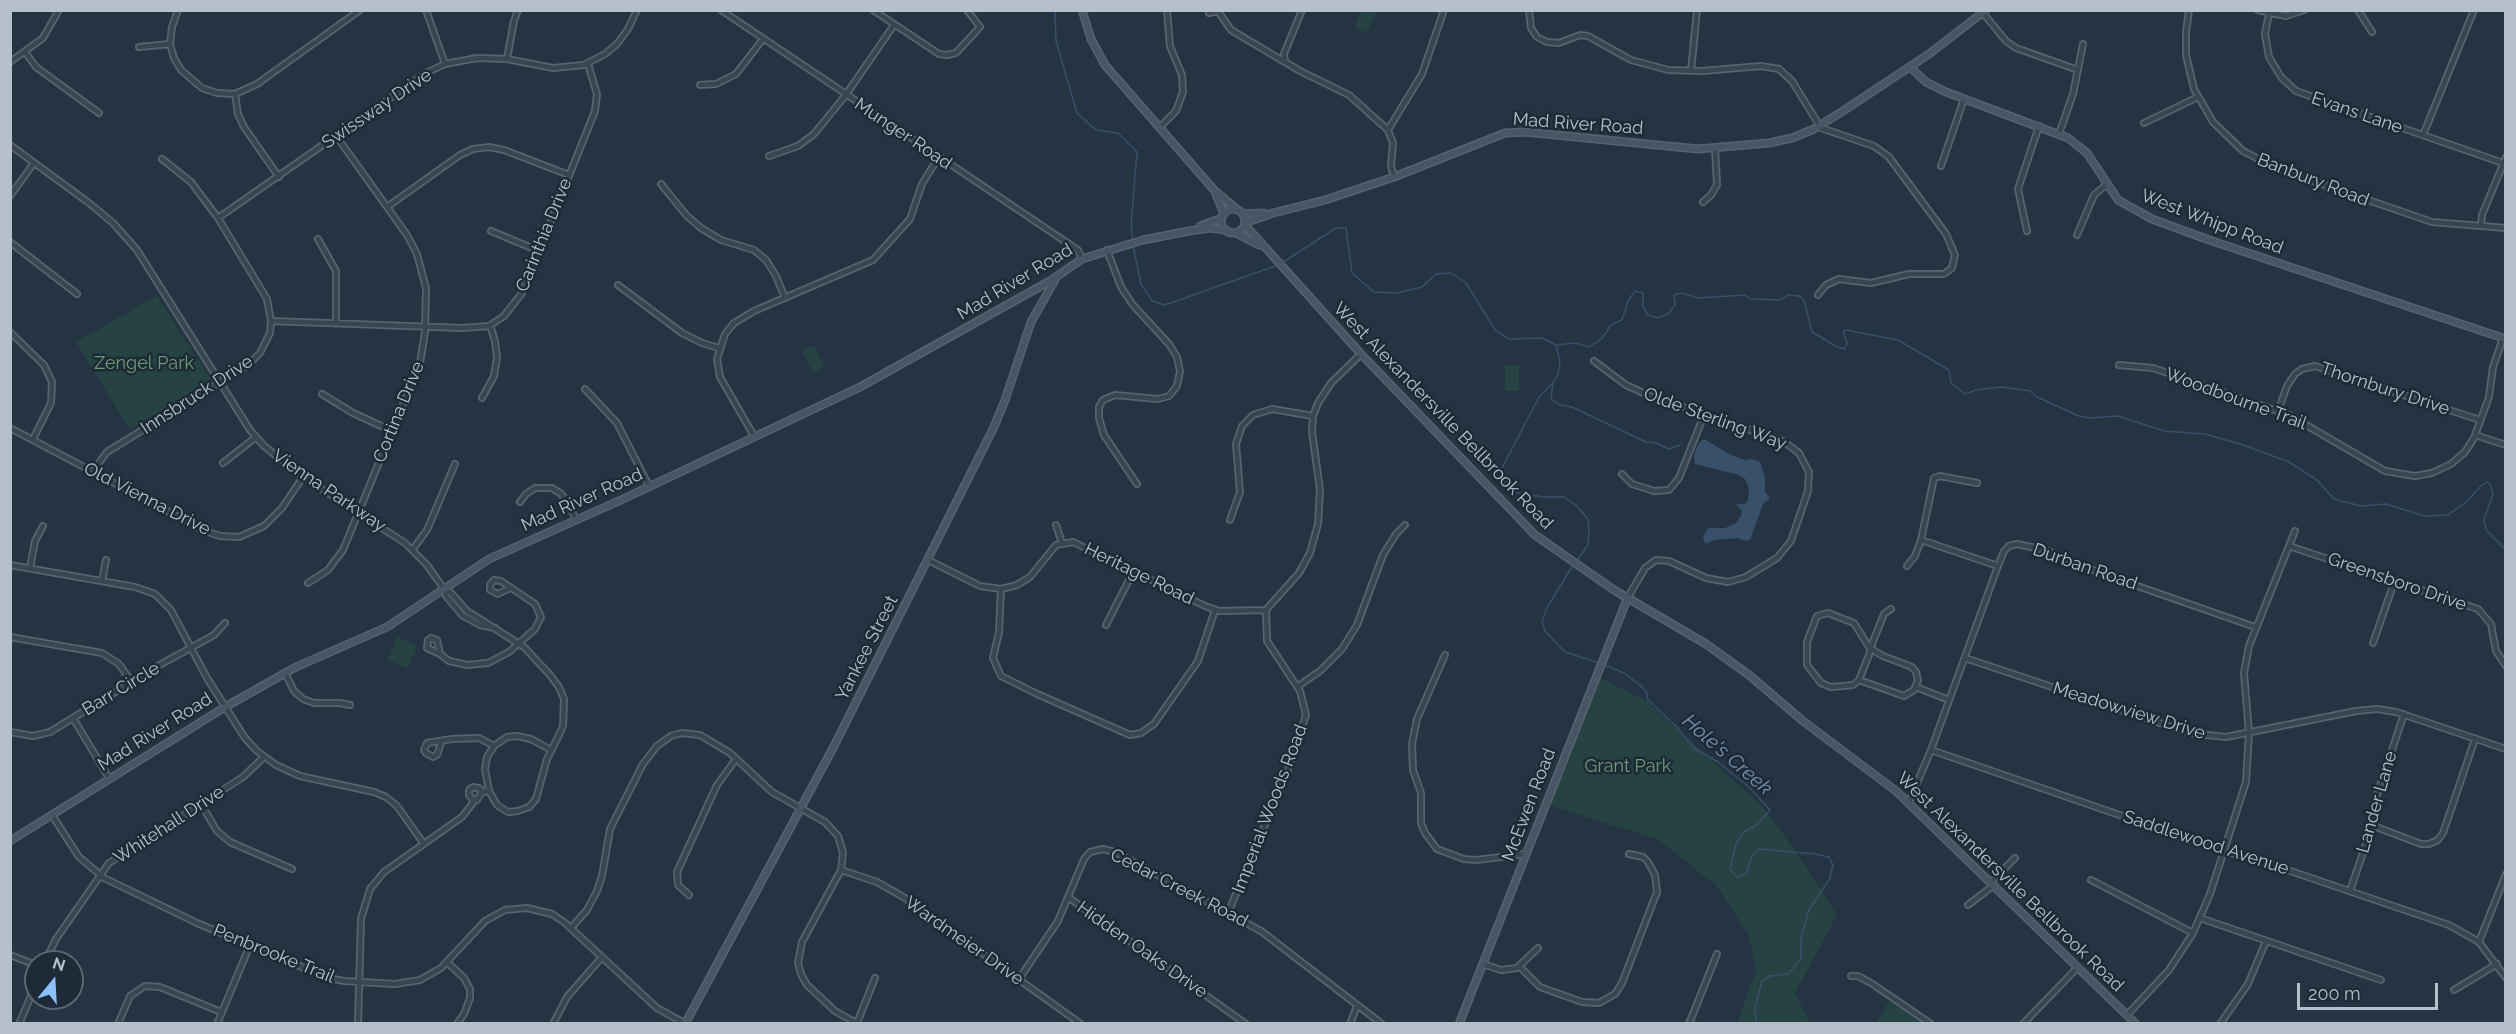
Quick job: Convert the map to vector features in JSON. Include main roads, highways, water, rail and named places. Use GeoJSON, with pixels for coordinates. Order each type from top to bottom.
{"type":"FeatureCollection","features":[{"type":"Feature","properties":{"kind":"water"},"geometry":{"type":"Polygon","coordinates":[[[1704,439],[1731,455],[1760,462],[1765,477],[1765,492],[1770,498],[1763,504],[1750,540],[1738,538],[1714,540],[1706,544],[1704,541],[1703,537],[1708,528],[1725,528],[1736,523],[1742,511],[1736,504],[1745,504],[1748,501],[1749,488],[1745,479],[1739,475],[1695,464],[1694,454],[1699,443],[1704,439]]]}},
{"type":"Feature","properties":{"kind":"waterway"},"geometry":{"type":"LineString","coordinates":[[1055,10],[1056,41],[1077,113],[1096,130],[1118,133],[1137,152],[1131,225],[1133,241]]}},
{"type":"Feature","properties":{"kind":"waterway"},"geometry":{"type":"LineString","coordinates":[[1282,263],[1336,228],[1346,228],[1352,273],[1374,292],[1397,293],[1422,287],[1436,274],[1451,273],[1466,283],[1495,330],[1509,339],[1542,338],[1556,345],[1560,362],[1558,374],[1553,383],[1539,397],[1502,468],[1502,477],[1508,487],[1518,493],[1543,497],[1564,497],[1577,506],[1588,519],[1589,531],[1588,545],[1576,562]]}},
{"type":"Feature","properties":{"kind":"waterway"},"geometry":{"type":"LineString","coordinates":[[1133,245],[1141,284],[1152,301],[1165,305],[1278,265]]}},
{"type":"Feature","properties":{"kind":"waterway"},"geometry":{"type":"LineString","coordinates":[[1557,345],[1575,343],[1589,347],[1602,338],[1611,325],[1622,320],[1628,301],[1635,291],[1643,293],[1643,307],[1648,315],[1657,318],[1668,314],[1675,305],[1674,295],[1682,293],[1697,298],[1745,295],[1751,299],[1781,300],[1788,295],[1799,296],[1804,300],[1812,332],[1837,347],[1845,349],[1847,343],[1843,331],[1846,330],[1898,340],[1949,370],[1951,383],[1965,394],[1976,390],[2001,387],[2030,391],[2037,397],[2079,416],[2089,418],[2118,416],[2164,431],[2205,434],[2243,445],[2289,462],[2317,480],[2334,499],[2341,501],[2361,506],[2386,504],[2424,516],[2448,515],[2487,482],[2493,494],[2484,520],[2486,530],[2506,550]]}},
{"type":"Feature","properties":{"kind":"waterway"},"geometry":{"type":"LineString","coordinates":[[1553,383],[1551,399],[1560,405],[1572,407],[1646,442],[1656,443],[1669,449],[1680,445]]}},
{"type":"Feature","properties":{"kind":"waterway","name":"Hole's Creek"},"geometry":{"type":"LineString","coordinates":[[1573,565],[1548,606],[1542,621],[1545,631],[1565,652],[1599,663]]}},
{"type":"Feature","properties":{"kind":"waterway","name":"Hole's Creek"},"geometry":{"type":"LineString","coordinates":[[1604,665],[1624,673],[1640,685],[1646,691],[1648,700],[1675,725],[1695,749],[1718,762],[1749,787],[1770,810],[1755,826],[1744,832],[1736,844],[1730,869],[1737,877],[1747,873],[1751,858],[1758,849],[1815,854],[1829,857],[1833,865],[1830,878],[1809,910],[1801,938],[1801,959],[1788,974],[1770,976],[1762,981],[1755,1007],[1756,1024]]}},
{"type":"Feature","properties":{"kind":"park label","name":"Zengel Park"},"geometry":{"type":"Point","coordinates":[144,364]}},
{"type":"Feature","properties":{"kind":"park label","name":"Grant Park"},"geometry":{"type":"Point","coordinates":[1628,767]}}]}
